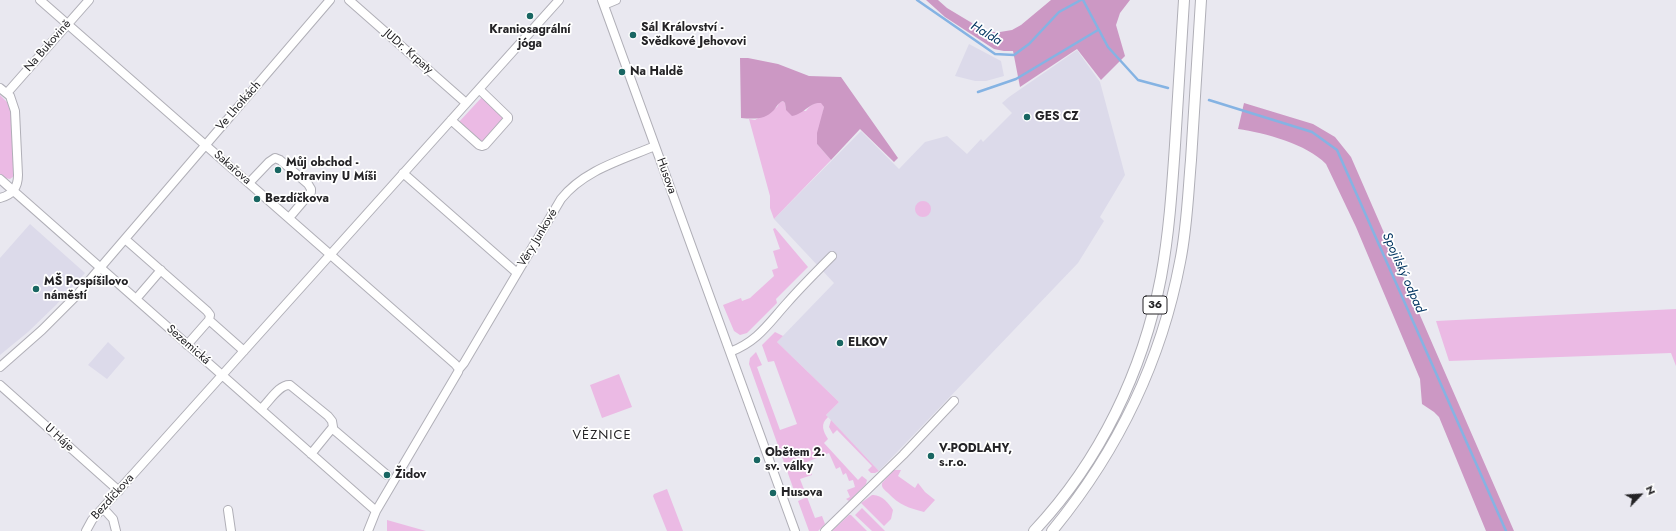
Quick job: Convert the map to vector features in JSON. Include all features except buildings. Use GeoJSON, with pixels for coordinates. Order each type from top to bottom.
{"type":"FeatureCollection","features":[{"type":"Feature","properties":{"kind":"main road","name":"36"},"geometry":{"type":"LineString","coordinates":[[1034,531],[1071,487],[1106,433],[1134,371],[1150,324],[1162,270],[1171,201],[1184,0]]}},
{"type":"Feature","properties":{"kind":"main road","name":"36"},"geometry":{"type":"LineString","coordinates":[[1052,531],[1082,493],[1119,434],[1149,371],[1171,305],[1181,260],[1187,210],[1201,0]]}},
{"type":"Feature","properties":{"kind":"street","name":"Sakařova"},"geometry":{"type":"LineString","coordinates":[[40,0],[459,369]]}},
{"type":"Feature","properties":{"kind":"street","name":"Na Bukovině"},"geometry":{"type":"LineString","coordinates":[[4,91],[89,0]]}},
{"type":"Feature","properties":{"kind":"street","name":"Ve Lhotkách"},"geometry":{"type":"LineString","coordinates":[[0,366],[54,319],[125,239],[330,0]]}},
{"type":"Feature","properties":{"kind":"street","name":"JUDr. Krpaty"},"geometry":{"type":"LineString","coordinates":[[348,0],[466,103]]}},
{"type":"Feature","properties":{"kind":"street","name":"Bezdíčkova"},"geometry":{"type":"LineString","coordinates":[[86,531],[92,520],[559,0]]}},
{"type":"Feature","properties":{"kind":"street"},"geometry":{"type":"LineString","coordinates":[[603,3],[616,0]]}},
{"type":"Feature","properties":{"kind":"street","name":"Husova"},"geometry":{"type":"LineString","coordinates":[[603,3],[795,531]]}},
{"type":"Feature","properties":{"kind":"street"},"geometry":{"type":"LineString","coordinates":[[451,120],[482,146],[503,124],[508,118],[508,115],[479,89]]}},
{"type":"Feature","properties":{"kind":"street"},"geometry":{"type":"LineString","coordinates":[[0,198],[9,195],[14,191],[18,183],[15,111],[12,100],[4,91]]}},
{"type":"Feature","properties":{"kind":"street","name":"Věry Junkové"},"geometry":{"type":"LineString","coordinates":[[368,531],[376,511],[459,369],[463,365],[561,200],[572,187],[594,172],[655,146]]}},
{"type":"Feature","properties":{"kind":"street"},"geometry":{"type":"LineString","coordinates":[[249,183],[268,162],[275,158],[280,160],[308,184],[311,189],[310,192],[289,218]]}},
{"type":"Feature","properties":{"kind":"street"},"geometry":{"type":"LineString","coordinates":[[403,173],[517,273]]}},
{"type":"Feature","properties":{"kind":"street","name":"Sezemická"},"geometry":{"type":"LineString","coordinates":[[0,179],[376,511]]}},
{"type":"Feature","properties":{"kind":"street"},"geometry":{"type":"LineString","coordinates":[[125,239],[210,315],[209,320],[188,345]]}},
{"type":"Feature","properties":{"kind":"street"},"geometry":{"type":"LineString","coordinates":[[730,352],[742,348],[770,324],[785,304],[832,256]]}},
{"type":"Feature","properties":{"kind":"street"},"geometry":{"type":"LineString","coordinates":[[136,299],[161,270]]}},
{"type":"Feature","properties":{"kind":"street"},"geometry":{"type":"LineString","coordinates":[[209,320],[244,351]]}},
{"type":"Feature","properties":{"kind":"street"},"geometry":{"type":"LineString","coordinates":[[261,410],[281,388],[287,384],[328,416],[333,423],[333,429],[312,454]]}},
{"type":"Feature","properties":{"kind":"street","name":"U Háje"},"geometry":{"type":"LineString","coordinates":[[0,386],[119,491]]}},
{"type":"Feature","properties":{"kind":"street"},"geometry":{"type":"LineString","coordinates":[[826,531],[903,455],[954,401]]}},
{"type":"Feature","properties":{"kind":"street"},"geometry":{"type":"LineString","coordinates":[[333,429],[387,475]]}},
{"type":"Feature","properties":{"kind":"street"},"geometry":{"type":"LineString","coordinates":[[103,508],[114,521],[116,531]]}},
{"type":"Feature","properties":{"kind":"street"},"geometry":{"type":"LineString","coordinates":[[228,510],[231,531]]}},
{"type":"Feature","properties":{"kind":"shaded area"},"geometry":{"type":"Polygon","coordinates":[[[926,0],[938,0],[947,8],[987,32],[1000,32],[1012,30],[1021,25],[1051,0],[1130,0],[1120,13],[1116,25],[1125,56],[1101,80],[1077,49],[1020,87],[1013,51],[994,49],[945,17],[926,0]]]}},
{"type":"Feature","properties":{"kind":"shaded area"},"geometry":{"type":"Polygon","coordinates":[[[969,44],[1001,61],[1004,76],[986,81],[975,81],[955,76],[969,44]]]}},
{"type":"Feature","properties":{"kind":"shaded area"},"geometry":{"type":"Polygon","coordinates":[[[1077,50],[1100,82],[1125,175],[1100,217],[1104,221],[1078,263],[879,471],[826,415],[839,402],[777,342],[834,283],[774,219],[861,131],[899,169],[925,142],[947,136],[967,154],[981,139],[983,142],[1012,113],[1002,103],[1077,50]]]}},
{"type":"Feature","properties":{"kind":"shaded area"},"geometry":{"type":"Polygon","coordinates":[[[740,58],[748,58],[778,64],[809,76],[841,77],[898,158],[894,162],[860,129],[831,160],[817,144],[817,133],[824,107],[821,103],[813,104],[801,113],[792,116],[786,110],[785,103],[783,101],[767,116],[755,119],[741,118],[740,58]]]}},
{"type":"Feature","properties":{"kind":"shaded area"},"geometry":{"type":"Polygon","coordinates":[[[0,95],[7,102],[12,111],[14,176],[10,179],[5,178],[0,174],[0,95]]]}},
{"type":"Feature","properties":{"kind":"shaded area"},"geometry":{"type":"Polygon","coordinates":[[[483,96],[504,118],[483,142],[480,143],[458,123],[483,96]]]}},
{"type":"Feature","properties":{"kind":"shaded area"},"geometry":{"type":"Polygon","coordinates":[[[783,101],[785,103],[786,110],[806,111],[813,104],[822,103],[824,107],[817,144],[831,160],[774,219],[770,208],[770,196],[749,119],[755,120],[777,107],[779,103],[783,101]]]}},
{"type":"Feature","properties":{"kind":"shaded area"},"geometry":{"type":"Polygon","coordinates":[[[1244,103],[1313,124],[1335,137],[1351,157],[1514,531],[1486,531],[1439,417],[1422,404],[1420,379],[1356,227],[1326,164],[1308,151],[1285,140],[1238,129],[1244,103]]]}},
{"type":"Feature","properties":{"kind":"shaded area"},"geometry":{"type":"Polygon","coordinates":[[[923,201],[929,203],[931,209],[929,215],[923,217],[917,215],[915,209],[917,203],[923,201]]]}},
{"type":"Feature","properties":{"kind":"shaded area","name":"MŠ Pospíšilovo náměstí"},"geometry":{"type":"Polygon","coordinates":[[[30,224],[85,273],[56,305],[28,332],[0,355],[0,258],[30,224]]]}},
{"type":"Feature","properties":{"kind":"shaded area"},"geometry":{"type":"Polygon","coordinates":[[[775,228],[808,267],[776,299],[777,303],[747,333],[740,335],[734,331],[723,305],[741,298],[742,301],[750,298],[774,276],[772,270],[778,268],[773,251],[780,249],[773,229],[775,228]]]}},
{"type":"Feature","properties":{"kind":"shaded area"},"geometry":{"type":"Polygon","coordinates":[[[1676,309],[1676,366],[1671,353],[1449,361],[1436,321],[1676,309]]]}},
{"type":"Feature","properties":{"kind":"shaded area"},"geometry":{"type":"Polygon","coordinates":[[[775,332],[783,336],[777,342],[839,402],[826,415],[828,417],[824,422],[823,428],[828,439],[824,443],[858,480],[862,476],[867,480],[866,484],[849,501],[846,499],[850,497],[847,490],[855,487],[853,480],[849,481],[846,473],[843,475],[840,467],[836,469],[829,453],[807,462],[812,475],[800,479],[805,492],[796,496],[749,364],[750,358],[756,352],[762,365],[757,367],[780,430],[797,424],[774,361],[768,362],[762,345],[775,332]]]}},
{"type":"Feature","properties":{"kind":"shaded area"},"geometry":{"type":"Polygon","coordinates":[[[108,342],[125,358],[107,379],[88,365],[108,342]]]}},
{"type":"Feature","properties":{"kind":"shaded area"},"geometry":{"type":"Polygon","coordinates":[[[619,374],[632,407],[602,418],[590,385],[619,374]]]}},
{"type":"Feature","properties":{"kind":"shaded area"},"geometry":{"type":"Polygon","coordinates":[[[831,420],[879,471],[871,473],[868,470],[872,466],[837,430],[833,434],[829,427],[831,420]]]}},
{"type":"Feature","properties":{"kind":"shaded area"},"geometry":{"type":"Polygon","coordinates":[[[894,470],[901,470],[898,476],[915,488],[918,483],[925,492],[935,500],[924,512],[900,503],[884,489],[882,483],[894,470]]]}},
{"type":"Feature","properties":{"kind":"shaded area"},"geometry":{"type":"Polygon","coordinates":[[[667,489],[683,531],[667,531],[653,496],[654,494],[667,489]]]}},
{"type":"Feature","properties":{"kind":"shaded area"},"geometry":{"type":"Polygon","coordinates":[[[872,495],[882,497],[893,510],[891,519],[884,526],[861,503],[872,495]]]}},
{"type":"Feature","properties":{"kind":"shaded area"},"geometry":{"type":"Polygon","coordinates":[[[807,497],[815,518],[822,516],[825,524],[818,531],[809,531],[798,501],[807,497]]]}},
{"type":"Feature","properties":{"kind":"shaded area"},"geometry":{"type":"Polygon","coordinates":[[[862,508],[885,531],[872,531],[855,515],[862,508]]]}},
{"type":"Feature","properties":{"kind":"shaded area"},"geometry":{"type":"Polygon","coordinates":[[[849,515],[851,515],[867,531],[832,531],[849,515]]]}},
{"type":"Feature","properties":{"kind":"shaded area"},"geometry":{"type":"Polygon","coordinates":[[[387,520],[426,531],[387,531],[387,520]]]}},
{"type":"Feature","properties":{"kind":"waterway","name":"Halda"},"geometry":{"type":"LineString","coordinates":[[917,0],[995,54],[1014,55],[1029,44],[1059,12],[1081,0]]}},
{"type":"Feature","properties":{"kind":"waterway","name":"Spojilský odpad"},"geometry":{"type":"LineString","coordinates":[[1083,0],[1108,47],[1138,80],[1168,88]]}},
{"type":"Feature","properties":{"kind":"waterway"},"geometry":{"type":"LineString","coordinates":[[978,92],[1016,79],[1098,30]]}},
{"type":"Feature","properties":{"kind":"waterway","name":"Spojilský odpad"},"geometry":{"type":"LineString","coordinates":[[1209,100],[1312,132],[1337,150],[1506,531]]}},
{"type":"Feature","properties":{"kind":"place","name":"Kraniosagrální jóga"},"geometry":{"type":"Point","coordinates":[530,16]}},
{"type":"Feature","properties":{"kind":"place","name":"Sál Království - Svědkové Jehovovi"},"geometry":{"type":"Point","coordinates":[633,35]}},
{"type":"Feature","properties":{"kind":"place","name":"Na Haldě"},"geometry":{"type":"Point","coordinates":[622,72]}},
{"type":"Feature","properties":{"kind":"place","name":"GES CZ"},"geometry":{"type":"Point","coordinates":[1027,117]}},
{"type":"Feature","properties":{"kind":"place","name":"Můj obchod - Potraviny U Míši"},"geometry":{"type":"Point","coordinates":[278,170]}},
{"type":"Feature","properties":{"kind":"place","name":"Bezdíčkova"},"geometry":{"type":"Point","coordinates":[257,199]}},
{"type":"Feature","properties":{"kind":"place","name":"MŠ Pospíšilovo náměstí"},"geometry":{"type":"Point","coordinates":[36,289]}},
{"type":"Feature","properties":{"kind":"place","name":"ELKOV"},"geometry":{"type":"Point","coordinates":[840,343]}},
{"type":"Feature","properties":{"kind":"place","name":"V-PODLAHY, s.r.o."},"geometry":{"type":"Point","coordinates":[931,456]}},
{"type":"Feature","properties":{"kind":"place","name":"Obětem 2. sv. války"},"geometry":{"type":"Point","coordinates":[757,460]}},
{"type":"Feature","properties":{"kind":"place","name":"Židov"},"geometry":{"type":"Point","coordinates":[387,475]}},
{"type":"Feature","properties":{"kind":"place","name":"Husova"},"geometry":{"type":"Point","coordinates":[773,493]}},
{"type":"Feature","properties":{"kind":"district","name":"VĚZNICE"},"geometry":{"type":"Point","coordinates":[602,436]}}]}
